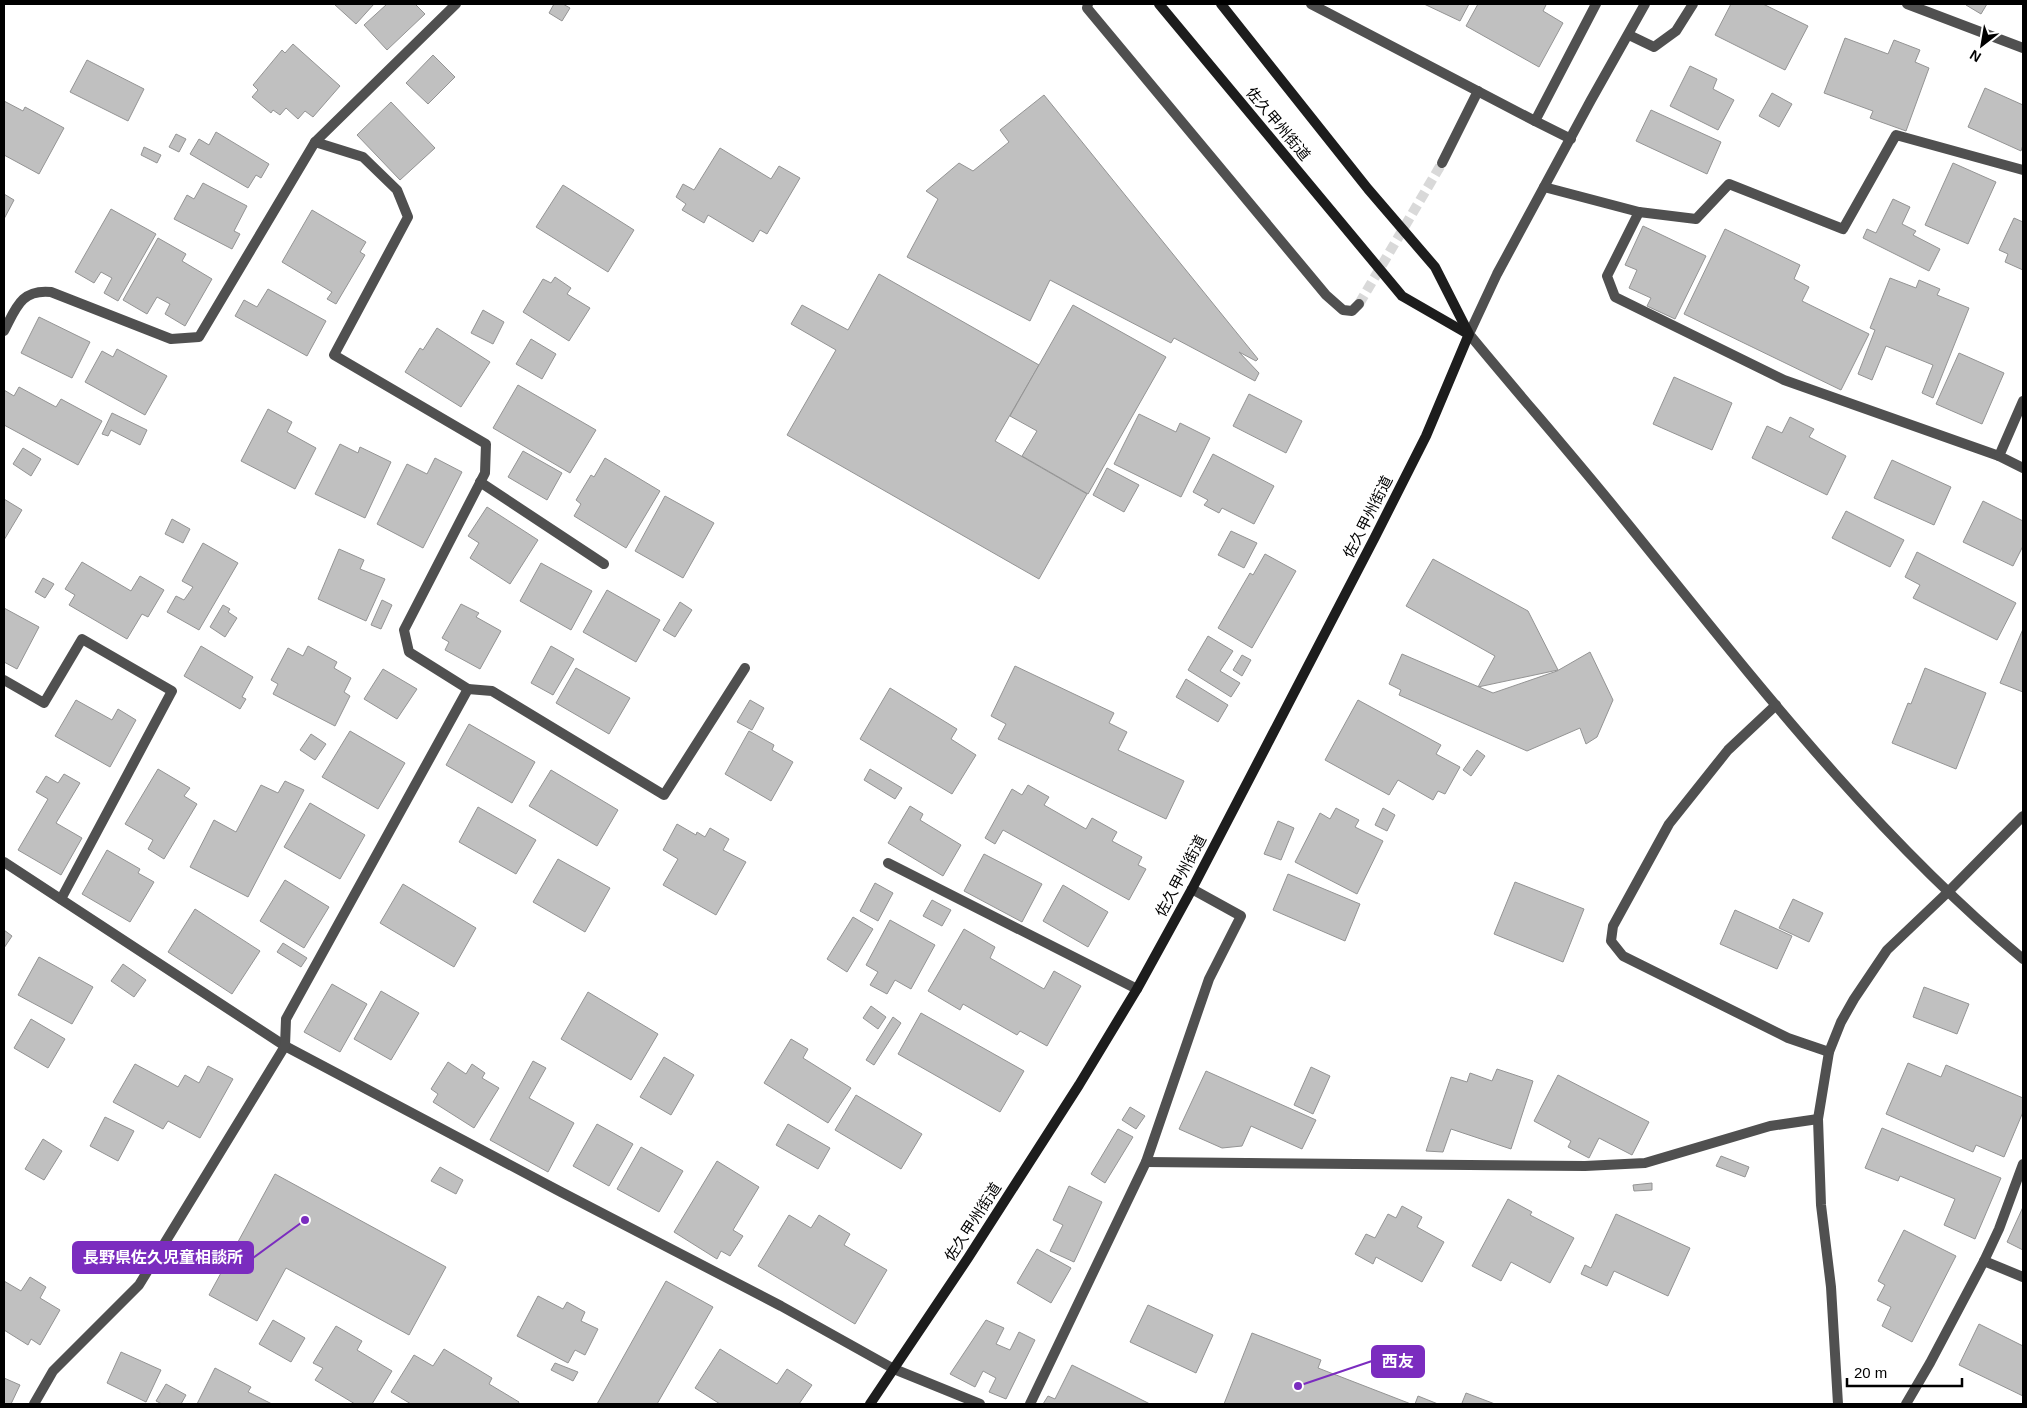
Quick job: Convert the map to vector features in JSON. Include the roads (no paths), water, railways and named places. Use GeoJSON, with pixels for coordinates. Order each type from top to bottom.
{"type":"FeatureCollection","features":[{"type":"Feature","properties":{"kind":"main road","name":"佐久甲州街道"},"geometry":{"type":"LineString","coordinates":[[1159,4],[1402,296],[1469,334]]}},
{"type":"Feature","properties":{"kind":"main road","name":"佐久甲州街道"},"geometry":{"type":"LineString","coordinates":[[870,1404],[1074,1093],[1137,989],[1192,889],[1375,537],[1426,436],[1469,334],[1435,267],[1368,188],[1221,4]]}},
{"type":"Feature","properties":{"kind":"street"},"geometry":{"type":"LineString","coordinates":[[4,331],[21,299],[37,290],[51,292],[171,339],[200,337],[315,142],[456,4]]}},
{"type":"Feature","properties":{"kind":"street"},"geometry":{"type":"LineString","coordinates":[[1088,4],[1087,8],[1326,295],[1343,310],[1352,311],[1360,304]]}},
{"type":"Feature","properties":{"kind":"street"},"geometry":{"type":"LineString","coordinates":[[1311,4],[1570,139]]}},
{"type":"Feature","properties":{"kind":"street"},"geometry":{"type":"LineString","coordinates":[[1535,121],[1596,4]]}},
{"type":"Feature","properties":{"kind":"street"},"geometry":{"type":"LineString","coordinates":[[1645,4],[1629,35],[1590,100],[1497,274],[1469,334],[1622,516],[1716,635],[1872,817],[1983,926],[2023,959]]}},
{"type":"Feature","properties":{"kind":"street"},"geometry":{"type":"LineString","coordinates":[[1629,35],[1654,47],[1676,31],[1694,4]]}},
{"type":"Feature","properties":{"kind":"street"},"geometry":{"type":"LineString","coordinates":[[1907,4],[2023,48]]}},
{"type":"Feature","properties":{"kind":"street"},"geometry":{"type":"LineString","coordinates":[[1442,163],[1478,91]]}},
{"type":"Feature","properties":{"kind":"street"},"geometry":{"type":"LineString","coordinates":[[1544,187],[1639,212],[1696,219],[1729,184],[1843,229],[1896,135],[2023,170]]}},
{"type":"Feature","properties":{"kind":"street"},"geometry":{"type":"LineString","coordinates":[[315,142],[363,157],[397,190],[408,218],[334,355],[486,444],[485,473],[404,630],[409,652],[468,689],[492,691],[664,795],[744,668]]}},
{"type":"Feature","properties":{"kind":"street"},"geometry":{"type":"LineString","coordinates":[[1639,212],[1607,276],[1615,297],[1784,380],[1999,456],[2023,468]]}},
{"type":"Feature","properties":{"kind":"street"},"geometry":{"type":"LineString","coordinates":[[1999,456],[2023,401]]}},
{"type":"Feature","properties":{"kind":"street"},"geometry":{"type":"LineString","coordinates":[[480,482],[604,564]]}},
{"type":"Feature","properties":{"kind":"street"},"geometry":{"type":"LineString","coordinates":[[4,680],[44,703],[82,639],[172,691],[61,899]]}},
{"type":"Feature","properties":{"kind":"street"},"geometry":{"type":"LineString","coordinates":[[34,1404],[53,1371],[139,1285],[285,1046],[286,1020],[468,689]]}},
{"type":"Feature","properties":{"kind":"street"},"geometry":{"type":"LineString","coordinates":[[1776,705],[1728,750],[1669,824],[1614,926],[1611,941],[1624,956],[1788,1038],[1829,1052]]}},
{"type":"Feature","properties":{"kind":"street"},"geometry":{"type":"LineString","coordinates":[[1838,1404],[1831,1287],[1821,1205],[1818,1119],[1829,1052],[1841,1022],[1882,956],[2023,816]]}},
{"type":"Feature","properties":{"kind":"street"},"geometry":{"type":"LineString","coordinates":[[4,862],[285,1046],[781,1306],[894,1369],[980,1404]]}},
{"type":"Feature","properties":{"kind":"street"},"geometry":{"type":"LineString","coordinates":[[888,863],[1137,989]]}},
{"type":"Feature","properties":{"kind":"street"},"geometry":{"type":"LineString","coordinates":[[1030,1404],[1146,1162],[1209,979],[1241,916],[1192,889]]}},
{"type":"Feature","properties":{"kind":"street"},"geometry":{"type":"LineString","coordinates":[[1146,1162],[1585,1166],[1645,1163],[1770,1126],[1818,1119]]}},
{"type":"Feature","properties":{"kind":"street"},"geometry":{"type":"LineString","coordinates":[[1906,1404],[1984,1261],[1999,1229],[2023,1164]]}},
{"type":"Feature","properties":{"kind":"street"},"geometry":{"type":"LineString","coordinates":[[1984,1261],[2023,1278]]}},
{"type":"Feature","properties":{"kind":"tunnel"},"geometry":{"type":"LineString","coordinates":[[1359,304],[1442,163]]}},
{"type":"Feature","properties":{"kind":"place","name":"長野県佐久児童相談所"},"geometry":{"type":"Point","coordinates":[305,1220]}},
{"type":"Feature","properties":{"kind":"place","name":"西友"},"geometry":{"type":"Point","coordinates":[1298,1386]}}]}
